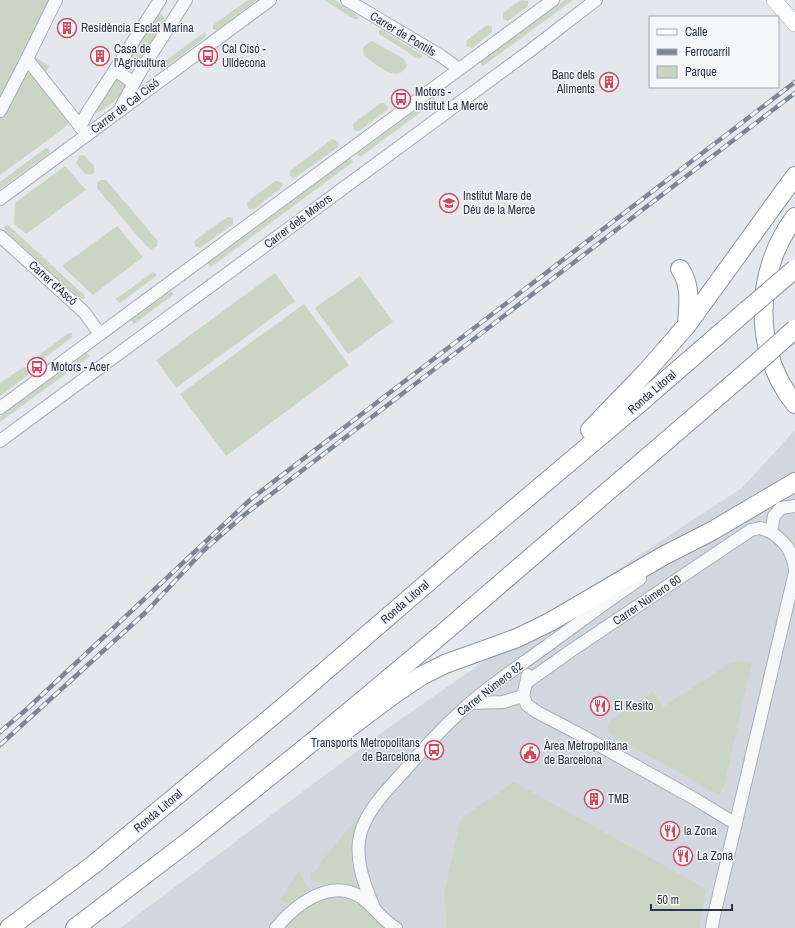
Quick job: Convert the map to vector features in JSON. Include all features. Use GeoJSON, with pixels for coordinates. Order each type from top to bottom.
{"type":"FeatureCollection","features":[{"type":"Feature","properties":{"kind":"highway"},"geometry":{"type":"LineString","coordinates":[[470,546],[617,403],[659,358],[687,325],[795,176]]}},
{"type":"Feature","properties":{"kind":"highway"},"geometry":{"type":"LineString","coordinates":[[795,217],[772,258],[765,289],[763,312],[766,341],[772,361],[783,386],[795,404]]}},
{"type":"Feature","properties":{"kind":"highway"},"geometry":{"type":"LineString","coordinates":[[680,269],[685,275],[688,286],[687,325]]}},
{"type":"Feature","properties":{"kind":"highway","name":"Ronda Litoral"},"geometry":{"type":"LineString","coordinates":[[10,928],[93,865],[281,709],[795,269]]}},
{"type":"Feature","properties":{"kind":"highway"},"geometry":{"type":"LineString","coordinates":[[76,928],[193,838],[321,736],[442,634],[795,329]]}},
{"type":"Feature","properties":{"kind":"highway"},"geometry":{"type":"LineString","coordinates":[[193,838],[421,676],[445,664],[517,638],[550,622],[663,556],[712,531],[795,482]]}},
{"type":"Feature","properties":{"kind":"main road"},"geometry":{"type":"LineString","coordinates":[[774,0],[795,24]]}},
{"type":"Feature","properties":{"kind":"street"},"geometry":{"type":"LineString","coordinates":[[0,111],[56,0]]}},
{"type":"Feature","properties":{"kind":"street"},"geometry":{"type":"LineString","coordinates":[[118,112],[134,83],[186,0]]}},
{"type":"Feature","properties":{"kind":"street","name":"Carrer de Cal Cisó"},"geometry":{"type":"LineString","coordinates":[[0,199],[83,131],[118,112],[270,0]]}},
{"type":"Feature","properties":{"kind":"street","name":"Carrer de Pontils"},"geometry":{"type":"LineString","coordinates":[[348,0],[441,56],[459,69]]}},
{"type":"Feature","properties":{"kind":"street"},"geometry":{"type":"LineString","coordinates":[[0,408],[553,0]]}},
{"type":"Feature","properties":{"kind":"street","name":"Carrer dels Motors"},"geometry":{"type":"LineString","coordinates":[[0,441],[531,50],[596,0]]}},
{"type":"Feature","properties":{"kind":"street"},"geometry":{"type":"LineString","coordinates":[[83,131],[87,113],[159,2],[176,16]]}},
{"type":"Feature","properties":{"kind":"street"},"geometry":{"type":"LineString","coordinates":[[26,59],[83,131]]}},
{"type":"Feature","properties":{"kind":"street"},"geometry":{"type":"LineString","coordinates":[[115,70],[134,83]]}},
{"type":"Feature","properties":{"kind":"street","name":"Carrer d'Ascó"},"geometry":{"type":"LineString","coordinates":[[0,236],[84,312],[100,334]]}},
{"type":"Feature","properties":{"kind":"street"},"geometry":{"type":"LineString","coordinates":[[795,506],[781,508],[774,516],[771,532],[782,540],[792,555],[795,568]]}},
{"type":"Feature","properties":{"kind":"street","name":"Carrer Número 60"},"geometry":{"type":"LineString","coordinates":[[527,682],[572,650],[751,530],[760,528],[771,532]]}},
{"type":"Feature","properties":{"kind":"street","name":"Carrer Número 62"},"geometry":{"type":"LineString","coordinates":[[374,908],[366,890],[358,857],[359,846],[363,826],[374,806],[396,780],[452,719],[472,702],[589,614],[657,566],[712,531]]}},
{"type":"Feature","properties":{"kind":"street"},"geometry":{"type":"LineString","coordinates":[[712,927],[795,572]]}},
{"type":"Feature","properties":{"kind":"street"},"geometry":{"type":"LineString","coordinates":[[523,663],[528,668],[528,677],[523,696],[527,705],[537,712],[695,799],[736,824]]}},
{"type":"Feature","properties":{"kind":"street"},"geometry":{"type":"LineString","coordinates":[[472,702],[504,702],[523,696]]}},
{"type":"Feature","properties":{"kind":"street","name":"Carrer Número 62"},"geometry":{"type":"LineString","coordinates":[[276,928],[282,920],[297,907],[320,894],[332,890],[341,890],[359,896],[396,928]]}},
{"type":"Feature","properties":{"kind":"shaded area"},"geometry":{"type":"Polygon","coordinates":[[[795,430],[795,928],[120,928],[395,723],[624,565],[742,488],[795,430]]]}},
{"type":"Feature","properties":{"kind":"green space"},"geometry":{"type":"Polygon","coordinates":[[[0,0],[60,0],[33,56],[49,66],[43,78],[69,123],[0,175],[0,0]]]}},
{"type":"Feature","properties":{"kind":"green space"},"geometry":{"type":"Polygon","coordinates":[[[248,0],[257,0],[217,30],[213,29],[213,25],[248,0]]]}},
{"type":"Feature","properties":{"kind":"green space"},"geometry":{"type":"Polygon","coordinates":[[[324,0],[335,0],[357,15],[358,19],[354,19],[324,0]]]}},
{"type":"Feature","properties":{"kind":"green space"},"geometry":{"type":"Polygon","coordinates":[[[521,0],[528,1],[528,6],[508,21],[503,19],[503,13],[521,0]]]}},
{"type":"Feature","properties":{"kind":"green space"},"geometry":{"type":"Polygon","coordinates":[[[565,0],[573,0],[483,66],[480,62],[565,0]]]}},
{"type":"Feature","properties":{"kind":"green space"},"geometry":{"type":"Polygon","coordinates":[[[158,14],[161,14],[166,20],[137,66],[131,65],[128,57],[158,14]]]}},
{"type":"Feature","properties":{"kind":"green space"},"geometry":{"type":"Polygon","coordinates":[[[486,26],[492,27],[492,32],[472,48],[466,46],[467,40],[486,26]]]}},
{"type":"Feature","properties":{"kind":"green space"},"geometry":{"type":"Polygon","coordinates":[[[382,30],[422,55],[422,57],[419,59],[379,34],[379,31],[382,30]]]}},
{"type":"Feature","properties":{"kind":"green space"},"geometry":{"type":"Polygon","coordinates":[[[205,32],[206,37],[162,70],[159,69],[159,65],[205,32]]]}},
{"type":"Feature","properties":{"kind":"green space"},"geometry":{"type":"Polygon","coordinates":[[[372,41],[404,59],[407,65],[403,71],[392,73],[386,71],[364,56],[363,47],[372,41]]]}},
{"type":"Feature","properties":{"kind":"green space"},"geometry":{"type":"Polygon","coordinates":[[[117,78],[127,85],[125,89],[109,105],[96,113],[94,112],[117,78]]]}},
{"type":"Feature","properties":{"kind":"green space"},"geometry":{"type":"Polygon","coordinates":[[[433,97],[436,101],[360,157],[357,154],[433,97]]]}},
{"type":"Feature","properties":{"kind":"green space"},"geometry":{"type":"Polygon","coordinates":[[[381,103],[384,103],[388,107],[387,110],[359,131],[354,130],[353,124],[381,103]]]}},
{"type":"Feature","properties":{"kind":"green space"},"geometry":{"type":"Polygon","coordinates":[[[332,139],[339,143],[338,147],[296,177],[293,178],[290,176],[290,171],[332,139]]]}},
{"type":"Feature","properties":{"kind":"green space"},"geometry":{"type":"Polygon","coordinates":[[[46,148],[49,149],[50,153],[0,189],[0,182],[46,148]]]}},
{"type":"Feature","properties":{"kind":"green space"},"geometry":{"type":"Polygon","coordinates":[[[79,156],[85,156],[94,166],[94,173],[88,175],[86,174],[76,163],[79,156]]]}},
{"type":"Feature","properties":{"kind":"green space"},"geometry":{"type":"Polygon","coordinates":[[[350,158],[353,162],[211,267],[208,263],[350,158]]]}},
{"type":"Feature","properties":{"kind":"green space"},"geometry":{"type":"Polygon","coordinates":[[[65,166],[86,190],[26,234],[14,224],[15,203],[65,166]]]}},
{"type":"Feature","properties":{"kind":"green space"},"geometry":{"type":"Polygon","coordinates":[[[101,180],[106,180],[158,241],[157,246],[152,249],[146,246],[97,188],[97,183],[101,180]]]}},
{"type":"Feature","properties":{"kind":"green space"},"geometry":{"type":"Polygon","coordinates":[[[275,181],[278,181],[283,185],[281,188],[254,209],[251,210],[248,208],[247,202],[275,181]]]}},
{"type":"Feature","properties":{"kind":"green space"},"geometry":{"type":"Polygon","coordinates":[[[227,217],[233,219],[233,224],[200,248],[195,246],[194,241],[227,217]]]}},
{"type":"Feature","properties":{"kind":"green space"},"geometry":{"type":"Polygon","coordinates":[[[8,225],[84,295],[85,298],[80,299],[4,230],[5,226],[8,225]]]}},
{"type":"Feature","properties":{"kind":"green space"},"geometry":{"type":"Polygon","coordinates":[[[117,226],[143,257],[93,295],[62,266],[117,226]]]}},
{"type":"Feature","properties":{"kind":"green space"},"geometry":{"type":"Polygon","coordinates":[[[153,272],[156,276],[120,303],[118,302],[116,299],[153,272]]]}},
{"type":"Feature","properties":{"kind":"green space"},"geometry":{"type":"Polygon","coordinates":[[[275,273],[295,301],[176,388],[156,360],[275,273]]]}},
{"type":"Feature","properties":{"kind":"green space"},"geometry":{"type":"Polygon","coordinates":[[[360,276],[393,322],[348,354],[315,308],[360,276]]]}},
{"type":"Feature","properties":{"kind":"green space"},"geometry":{"type":"Polygon","coordinates":[[[171,291],[174,294],[134,324],[131,320],[171,291]]]}},
{"type":"Feature","properties":{"kind":"green space"},"geometry":{"type":"Polygon","coordinates":[[[304,304],[349,365],[226,456],[180,394],[304,304]]]}},
{"type":"Feature","properties":{"kind":"green space"},"geometry":{"type":"Polygon","coordinates":[[[69,333],[72,333],[72,337],[35,365],[32,364],[32,360],[69,333]]]}},
{"type":"Feature","properties":{"kind":"green space"},"geometry":{"type":"Polygon","coordinates":[[[87,353],[90,356],[0,422],[0,417],[87,353]]]}},
{"type":"Feature","properties":{"kind":"green space"},"geometry":{"type":"Polygon","coordinates":[[[25,367],[28,368],[28,375],[0,396],[0,383],[25,367]]]}},
{"type":"Feature","properties":{"kind":"green space"},"geometry":{"type":"Polygon","coordinates":[[[739,660],[752,662],[724,786],[719,795],[610,734],[608,731],[608,724],[610,721],[653,691],[663,707],[732,662],[734,663],[739,660]]]}},
{"type":"Feature","properties":{"kind":"green space"},"geometry":{"type":"Polygon","coordinates":[[[514,782],[706,889],[699,928],[447,928],[444,893],[461,818],[514,782]]]}},
{"type":"Feature","properties":{"kind":"green space"},"geometry":{"type":"Polygon","coordinates":[[[367,806],[357,825],[351,851],[352,867],[358,889],[347,885],[320,883],[312,880],[311,871],[314,873],[325,857],[367,806]]]}},
{"type":"Feature","properties":{"kind":"green space"},"geometry":{"type":"Polygon","coordinates":[[[299,871],[307,886],[314,891],[292,904],[280,900],[299,871]]]}},
{"type":"Feature","properties":{"kind":"green space"},"geometry":{"type":"Polygon","coordinates":[[[341,894],[357,900],[371,912],[384,928],[282,928],[308,906],[331,896],[341,894]]]}},
{"type":"Feature","properties":{"kind":"railway"},"geometry":{"type":"LineString","coordinates":[[0,732],[28,708],[251,499],[795,82]]}},
{"type":"Feature","properties":{"kind":"railway"},"geometry":{"type":"LineString","coordinates":[[0,745],[146,612],[203,551],[244,515],[795,93]]}},
{"type":"Feature","properties":{"kind":"place","name":"Residència Esclat Marina"},"geometry":{"type":"Point","coordinates":[67,28]}},
{"type":"Feature","properties":{"kind":"place","name":"Casa de l'Agricultura"},"geometry":{"type":"Point","coordinates":[100,56]}},
{"type":"Feature","properties":{"kind":"place","name":"Cal Cisó - Ulldecona"},"geometry":{"type":"Point","coordinates":[208,56]}},
{"type":"Feature","properties":{"kind":"place","name":"Banc dels Aliments"},"geometry":{"type":"Point","coordinates":[609,82]}},
{"type":"Feature","properties":{"kind":"place","name":"Motors - Institut La Mercè"},"geometry":{"type":"Point","coordinates":[401,99]}},
{"type":"Feature","properties":{"kind":"place","name":"Institut Mare de Déu de la Mercè"},"geometry":{"type":"Point","coordinates":[449,203]}},
{"type":"Feature","properties":{"kind":"place","name":"Motors - Acer"},"geometry":{"type":"Point","coordinates":[37,367]}},
{"type":"Feature","properties":{"kind":"place","name":"El Kesito"},"geometry":{"type":"Point","coordinates":[600,706]}},
{"type":"Feature","properties":{"kind":"place","name":"Transports Metropolitans de Barcelona"},"geometry":{"type":"Point","coordinates":[434,750]}},
{"type":"Feature","properties":{"kind":"place","name":"Àrea Metropolitana de Barcelona"},"geometry":{"type":"Point","coordinates":[530,753]}},
{"type":"Feature","properties":{"kind":"place","name":"TMB"},"geometry":{"type":"Point","coordinates":[594,799]}},
{"type":"Feature","properties":{"kind":"place","name":"la Zona"},"geometry":{"type":"Point","coordinates":[670,831]}},
{"type":"Feature","properties":{"kind":"place","name":"La Zona"},"geometry":{"type":"Point","coordinates":[683,856]}}]}
